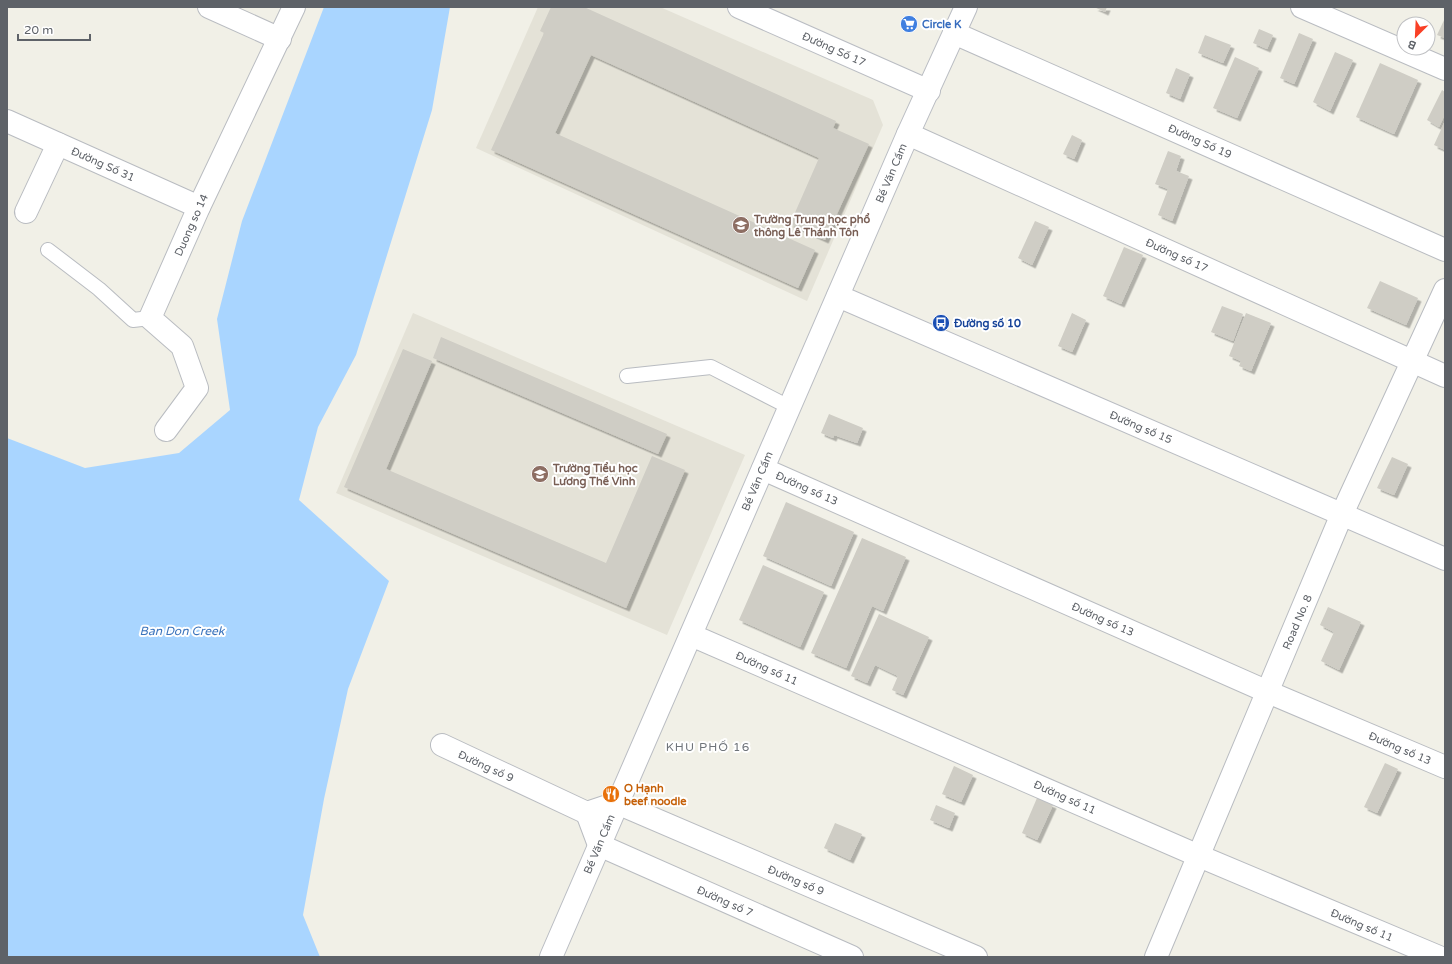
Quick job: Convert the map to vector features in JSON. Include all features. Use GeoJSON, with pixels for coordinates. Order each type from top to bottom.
{"type":"FeatureCollection","features":[{"type":"Feature","properties":{"kind":"street"},"geometry":{"type":"LineString","coordinates":[[209,7],[280,39]]}},
{"type":"Feature","properties":{"kind":"street","name":"Duong so 14"},"geometry":{"type":"LineString","coordinates":[[150,318],[199,207],[294,7]]}},
{"type":"Feature","properties":{"kind":"street","name":"Đường Số 17"},"geometry":{"type":"LineString","coordinates":[[739,7],[929,91]]}},
{"type":"Feature","properties":{"kind":"street","name":"Bế Văn Cấm"},"geometry":{"type":"LineString","coordinates":[[551,957],[908,134],[929,91],[966,7]]}},
{"type":"Feature","properties":{"kind":"street"},"geometry":{"type":"LineString","coordinates":[[1302,7],[1445,69]]}},
{"type":"Feature","properties":{"kind":"street","name":"Đường Số 19"},"geometry":{"type":"LineString","coordinates":[[954,33],[1445,250]]}},
{"type":"Feature","properties":{"kind":"street","name":"Đường Số 31"},"geometry":{"type":"LineString","coordinates":[[7,121],[199,207]]}},
{"type":"Feature","properties":{"kind":"street","name":"Đường số 17"},"geometry":{"type":"LineString","coordinates":[[908,134],[1445,376]]}},
{"type":"Feature","properties":{"kind":"street"},"geometry":{"type":"LineString","coordinates":[[26,212],[58,144]]}},
{"type":"Feature","properties":{"kind":"street","name":"Road No. 8"},"geometry":{"type":"LineString","coordinates":[[1156,957],[1342,514],[1445,290]]}},
{"type":"Feature","properties":{"kind":"street","name":"Đường số 15"},"geometry":{"type":"LineString","coordinates":[[838,296],[1445,559]]}},
{"type":"Feature","properties":{"kind":"street"},"geometry":{"type":"LineString","coordinates":[[150,318],[182,346],[197,388],[166,430]]}},
{"type":"Feature","properties":{"kind":"street","name":"Đường số 13"},"geometry":{"type":"LineString","coordinates":[[763,469],[1268,692],[1445,767]]}},
{"type":"Feature","properties":{"kind":"street","name":"Đường số 11"},"geometry":{"type":"LineString","coordinates":[[691,635],[1199,856],[1439,957]]}},
{"type":"Feature","properties":{"kind":"street","name":"Đường số 9"},"geometry":{"type":"LineString","coordinates":[[442,745],[586,813]]}},
{"type":"Feature","properties":{"kind":"street"},"geometry":{"type":"LineString","coordinates":[[599,845],[586,813],[617,804]]}},
{"type":"Feature","properties":{"kind":"street","name":"Đường số 9"},"geometry":{"type":"LineString","coordinates":[[617,804],[976,957]]}},
{"type":"Feature","properties":{"kind":"street","name":"Đường số 7"},"geometry":{"type":"LineString","coordinates":[[599,845],[852,957]]}},
{"type":"Feature","properties":{"kind":"lane"},"geometry":{"type":"LineString","coordinates":[[48,250],[99,289],[133,320],[150,318]]}},
{"type":"Feature","properties":{"kind":"lane"},"geometry":{"type":"LineString","coordinates":[[627,376],[711,367],[789,407]]}},
{"type":"Feature","properties":{"kind":"shaded area","name":"Trường Trung học phổ thông Lê Thánh Tôn"},"geometry":{"type":"Polygon","coordinates":[[[538,7],[660,7],[873,100],[883,125],[807,301],[476,148],[538,7]]]}},
{"type":"Feature","properties":{"kind":"shaded area","name":"Trường Tiểu học Lương Thế Vinh"},"geometry":{"type":"Polygon","coordinates":[[[413,313],[745,455],[667,635],[336,493],[413,313]]]}},
{"type":"Feature","properties":{"kind":"water","name":"Ban Don Creek"},"geometry":{"type":"Polygon","coordinates":[[[324,7],[450,7],[432,110],[356,355],[318,427],[299,500],[389,581],[348,689],[324,799],[303,915],[320,957],[7,957],[7,438],[85,468],[179,453],[230,410],[217,319],[242,221],[324,7]]]}},
{"type":"Feature","properties":{"kind":"building"},"geometry":{"type":"Polygon","coordinates":[[[551,7],[584,7],[836,121],[833,128],[869,144],[825,240],[790,224],[819,158],[591,55],[555,133],[815,250],[798,288],[491,150],[544,33],[540,31],[551,7]]]}},
{"type":"Feature","properties":{"kind":"building"},"geometry":{"type":"Polygon","coordinates":[[[1094,7],[1107,7],[1105,12],[1094,7]]]}},
{"type":"Feature","properties":{"kind":"building"},"geometry":{"type":"Polygon","coordinates":[[[1445,18],[1445,38],[1437,35],[1445,18]]]}},
{"type":"Feature","properties":{"kind":"building"},"geometry":{"type":"Polygon","coordinates":[[[1259,29],[1273,35],[1267,49],[1253,43],[1259,29]]]}},
{"type":"Feature","properties":{"kind":"building"},"geometry":{"type":"Polygon","coordinates":[[[1299,33],[1313,39],[1294,84],[1280,78],[1299,33]]]}},
{"type":"Feature","properties":{"kind":"building"},"geometry":{"type":"Polygon","coordinates":[[[1205,35],[1231,45],[1223,63],[1198,53],[1205,35]]]}},
{"type":"Feature","properties":{"kind":"building"},"geometry":{"type":"Polygon","coordinates":[[[1335,52],[1353,60],[1330,111],[1313,102],[1335,52]]]}},
{"type":"Feature","properties":{"kind":"building"},"geometry":{"type":"Polygon","coordinates":[[[1235,57],[1259,68],[1237,118],[1213,108],[1235,57]]]}},
{"type":"Feature","properties":{"kind":"building"},"geometry":{"type":"Polygon","coordinates":[[[1380,63],[1418,80],[1394,134],[1356,117],[1380,63]]]}},
{"type":"Feature","properties":{"kind":"building"},"geometry":{"type":"Polygon","coordinates":[[[1176,68],[1190,74],[1180,99],[1166,93],[1176,68]]]}},
{"type":"Feature","properties":{"kind":"building"},"geometry":{"type":"Polygon","coordinates":[[[1442,90],[1445,92],[1445,114],[1439,127],[1427,120],[1442,90]]]}},
{"type":"Feature","properties":{"kind":"building"},"geometry":{"type":"Polygon","coordinates":[[[1445,121],[1445,150],[1434,145],[1445,121]]]}},
{"type":"Feature","properties":{"kind":"building"},"geometry":{"type":"Polygon","coordinates":[[[1072,135],[1082,140],[1074,159],[1063,154],[1072,135]]]}},
{"type":"Feature","properties":{"kind":"building"},"geometry":{"type":"Polygon","coordinates":[[[1168,151],[1181,156],[1176,171],[1189,176],[1172,221],[1158,215],[1168,189],[1155,184],[1168,151]]]}},
{"type":"Feature","properties":{"kind":"building"},"geometry":{"type":"Polygon","coordinates":[[[1035,221],[1049,227],[1032,265],[1018,258],[1035,221]]]}},
{"type":"Feature","properties":{"kind":"building"},"geometry":{"type":"Polygon","coordinates":[[[1124,247],[1143,255],[1121,304],[1103,296],[1124,247]]]}},
{"type":"Feature","properties":{"kind":"building"},"geometry":{"type":"Polygon","coordinates":[[[1380,281],[1418,298],[1406,325],[1367,308],[1380,281]]]}},
{"type":"Feature","properties":{"kind":"building"},"geometry":{"type":"Polygon","coordinates":[[[1222,306],[1243,314],[1233,341],[1211,332],[1222,306]]]}},
{"type":"Feature","properties":{"kind":"building"},"geometry":{"type":"Polygon","coordinates":[[[1072,313],[1086,320],[1072,352],[1058,346],[1072,313]]]}},
{"type":"Feature","properties":{"kind":"building"},"geometry":{"type":"Polygon","coordinates":[[[1246,313],[1271,323],[1251,371],[1239,366],[1241,361],[1229,356],[1246,313]]]}},
{"type":"Feature","properties":{"kind":"building"},"geometry":{"type":"Polygon","coordinates":[[[441,337],[667,434],[658,454],[433,358],[441,337]]]}},
{"type":"Feature","properties":{"kind":"building"},"geometry":{"type":"Polygon","coordinates":[[[403,349],[432,361],[386,469],[606,563],[652,456],[685,470],[626,608],[344,487],[403,349]]]}},
{"type":"Feature","properties":{"kind":"building"},"geometry":{"type":"Polygon","coordinates":[[[829,414],[863,428],[857,443],[834,435],[833,438],[821,433],[829,414]]]}},
{"type":"Feature","properties":{"kind":"building"},"geometry":{"type":"Polygon","coordinates":[[[1392,457],[1408,464],[1394,495],[1377,488],[1392,457]]]}},
{"type":"Feature","properties":{"kind":"building"},"geometry":{"type":"Polygon","coordinates":[[[786,502],[854,532],[831,586],[763,556],[786,502]]]}},
{"type":"Feature","properties":{"kind":"building"},"geometry":{"type":"Polygon","coordinates":[[[862,538],[906,557],[883,611],[872,606],[846,668],[811,653],[862,538]]]}},
{"type":"Feature","properties":{"kind":"building"},"geometry":{"type":"Polygon","coordinates":[[[763,565],[824,592],[800,647],[739,620],[763,565]]]}},
{"type":"Feature","properties":{"kind":"building"},"geometry":{"type":"Polygon","coordinates":[[[1328,607],[1361,622],[1339,670],[1321,661],[1334,632],[1320,625],[1328,607]]]}},
{"type":"Feature","properties":{"kind":"building"},"geometry":{"type":"Polygon","coordinates":[[[879,614],[929,637],[903,695],[892,690],[898,676],[875,665],[867,683],[851,676],[879,614]]]}},
{"type":"Feature","properties":{"kind":"building"},"geometry":{"type":"Polygon","coordinates":[[[1385,763],[1398,769],[1377,813],[1364,807],[1385,763]]]}},
{"type":"Feature","properties":{"kind":"building"},"geometry":{"type":"Polygon","coordinates":[[[954,766],[973,775],[961,802],[942,794],[954,766]]]}},
{"type":"Feature","properties":{"kind":"building"},"geometry":{"type":"Polygon","coordinates":[[[1037,798],[1053,805],[1037,840],[1022,833],[1037,798]]]}},
{"type":"Feature","properties":{"kind":"building"},"geometry":{"type":"Polygon","coordinates":[[[936,805],[955,813],[949,828],[930,820],[936,805]]]}},
{"type":"Feature","properties":{"kind":"building"},"geometry":{"type":"Polygon","coordinates":[[[835,823],[862,834],[850,860],[824,848],[835,823]]]}},
{"type":"Feature","properties":{"kind":"place","name":"Circle K"},"geometry":{"type":"Point","coordinates":[909,24]}},
{"type":"Feature","properties":{"kind":"place","name":"Trường Trung học phổ thông Lê Thánh Tôn"},"geometry":{"type":"Point","coordinates":[741,225]}},
{"type":"Feature","properties":{"kind":"place","name":"Đường số 10"},"geometry":{"type":"Point","coordinates":[941,323]}},
{"type":"Feature","properties":{"kind":"place","name":"Trường Tiểu học Lương Thế Vinh"},"geometry":{"type":"Point","coordinates":[540,474]}},
{"type":"Feature","properties":{"kind":"place","name":"O Hạnh beef noodle"},"geometry":{"type":"Point","coordinates":[611,794]}},
{"type":"Feature","properties":{"kind":"district","name":"KHU PHỐ 16"},"geometry":{"type":"Point","coordinates":[708,747]}}]}
